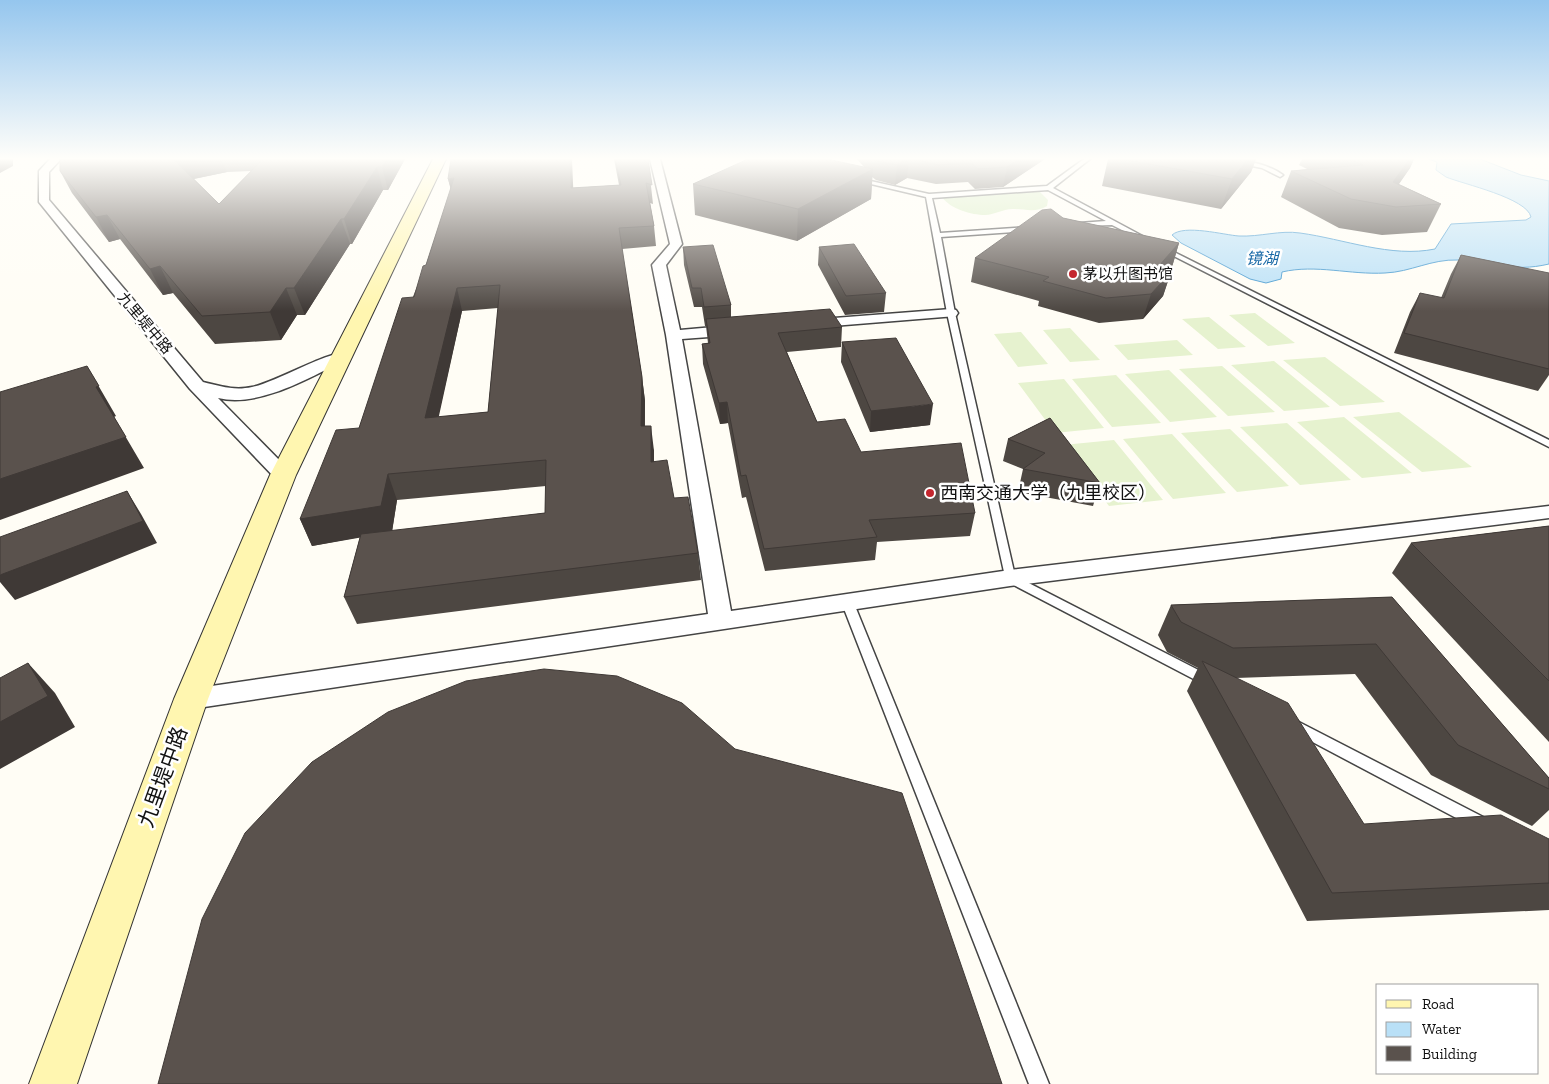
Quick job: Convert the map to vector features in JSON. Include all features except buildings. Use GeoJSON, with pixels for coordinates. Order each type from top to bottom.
{"type":"FeatureCollection","features":[{"type":"Feature","properties":{"kind":"street","name":"九里堤中路"},"geometry":{"type":"LineString","coordinates":[[51,210],[196,385],[283,474]]}},
{"type":"Feature","properties":{"kind":"street","name":"九里堤中路"},"geometry":{"type":"LineString","coordinates":[[53,1084],[191,699],[283,474],[415,210]]}},
{"type":"Feature","properties":{"kind":"street"},"geometry":{"type":"LineString","coordinates":[[667,210],[676,244],[659,265],[674,335],[721,621]]}},
{"type":"Feature","properties":{"kind":"street"},"geometry":{"type":"LineString","coordinates":[[792,325],[951,313]]}},
{"type":"Feature","properties":{"kind":"street"},"geometry":{"type":"LineString","coordinates":[[674,335],[753,328]]}},
{"type":"Feature","properties":{"kind":"street"},"geometry":{"type":"LineString","coordinates":[[196,385],[225,394],[251,392],[292,379],[341,356]]}},
{"type":"Feature","properties":{"kind":"street"},"geometry":{"type":"LineString","coordinates":[[191,699],[1010,578],[1549,512]]}},
{"type":"Feature","properties":{"kind":"lane"},"geometry":{"type":"LineString","coordinates":[[932,210],[951,313],[1010,578],[1213,684]]}},
{"type":"Feature","properties":{"kind":"lane"},"geometry":{"type":"LineString","coordinates":[[1088,210],[1549,444]]}},
{"type":"Feature","properties":{"kind":"lane"},"geometry":{"type":"LineString","coordinates":[[1064,226],[1113,223]]}},
{"type":"Feature","properties":{"kind":"lane"},"geometry":{"type":"LineString","coordinates":[[937,235],[1035,228]]}},
{"type":"Feature","properties":{"kind":"lane"},"geometry":{"type":"LineString","coordinates":[[847,601],[1039,1084]]}},
{"type":"Feature","properties":{"kind":"lane"},"geometry":{"type":"LineString","coordinates":[[1284,721],[1496,832]]}},
{"type":"Feature","properties":{"kind":"green space"},"geometry":{"type":"Polygon","coordinates":[[[961,210],[1007,210],[985,215],[961,210]]]}},
{"type":"Feature","properties":{"kind":"green space"},"geometry":{"type":"Polygon","coordinates":[[[1255,313],[1295,343],[1268,346],[1229,315],[1255,313]]]}},
{"type":"Feature","properties":{"kind":"green space"},"geometry":{"type":"Polygon","coordinates":[[[1209,317],[1246,347],[1218,349],[1182,319],[1209,317]]]}},
{"type":"Feature","properties":{"kind":"green space"},"geometry":{"type":"Polygon","coordinates":[[[1070,328],[1100,360],[1070,362],[1043,330],[1070,328]]]}},
{"type":"Feature","properties":{"kind":"green space"},"geometry":{"type":"Polygon","coordinates":[[[1021,332],[1048,364],[1018,367],[994,334],[1021,332]]]}},
{"type":"Feature","properties":{"kind":"green space"},"geometry":{"type":"Polygon","coordinates":[[[1177,340],[1193,355],[1128,360],[1114,345],[1177,340]]]}},
{"type":"Feature","properties":{"kind":"green space"},"geometry":{"type":"Polygon","coordinates":[[[1325,357],[1385,402],[1340,406],[1283,360],[1325,357]]]}},
{"type":"Feature","properties":{"kind":"green space"},"geometry":{"type":"Polygon","coordinates":[[[1274,361],[1330,407],[1284,411],[1231,365],[1274,361]]]}},
{"type":"Feature","properties":{"kind":"green space"},"geometry":{"type":"Polygon","coordinates":[[[1222,366],[1275,412],[1228,416],[1179,369],[1222,366]]]}},
{"type":"Feature","properties":{"kind":"green space"},"geometry":{"type":"Polygon","coordinates":[[[1169,370],[1217,417],[1170,422],[1125,374],[1169,370]]]}},
{"type":"Feature","properties":{"kind":"green space"},"geometry":{"type":"Polygon","coordinates":[[[1116,375],[1161,423],[1112,427],[1072,379],[1116,375]]]}},
{"type":"Feature","properties":{"kind":"green space"},"geometry":{"type":"Polygon","coordinates":[[[1064,379],[1104,428],[1055,433],[1018,383],[1064,379]]]}},
{"type":"Feature","properties":{"kind":"green space"},"geometry":{"type":"Polygon","coordinates":[[[1399,412],[1472,467],[1422,472],[1353,417],[1399,412]]]}},
{"type":"Feature","properties":{"kind":"green space"},"geometry":{"type":"Polygon","coordinates":[[[1344,417],[1412,473],[1362,478],[1297,422],[1344,417]]]}},
{"type":"Feature","properties":{"kind":"green space"},"geometry":{"type":"Polygon","coordinates":[[[1287,423],[1351,480],[1300,485],[1240,427],[1287,423]]]}},
{"type":"Feature","properties":{"kind":"green space"},"geometry":{"type":"Polygon","coordinates":[[[1230,429],[1289,486],[1237,492],[1181,433],[1230,429]]]}},
{"type":"Feature","properties":{"kind":"green space"},"geometry":{"type":"Polygon","coordinates":[[[1172,434],[1226,493],[1173,499],[1123,439],[1172,434]]]}},
{"type":"Feature","properties":{"kind":"green space"},"geometry":{"type":"Polygon","coordinates":[[[1114,440],[1163,500],[1109,506],[1063,445],[1114,440]]]}},
{"type":"Feature","properties":{"kind":"water","name":"镜湖"},"geometry":{"type":"Polygon","coordinates":[[[1527,210],[1549,210],[1549,264],[1513,267],[1448,260],[1385,273],[1308,269],[1282,272],[1281,279],[1266,283],[1250,279],[1181,243],[1172,235],[1185,230],[1239,236],[1292,232],[1368,247],[1418,251],[1435,249],[1451,224],[1526,220],[1531,217],[1527,210]]]}},
{"type":"Feature","properties":{"kind":"place","name":"茅以升图书馆"},"geometry":{"type":"Point","coordinates":[1073,274]}},
{"type":"Feature","properties":{"kind":"place","name":"西南交通大学（九里校区）"},"geometry":{"type":"Point","coordinates":[930,493]}}]}
